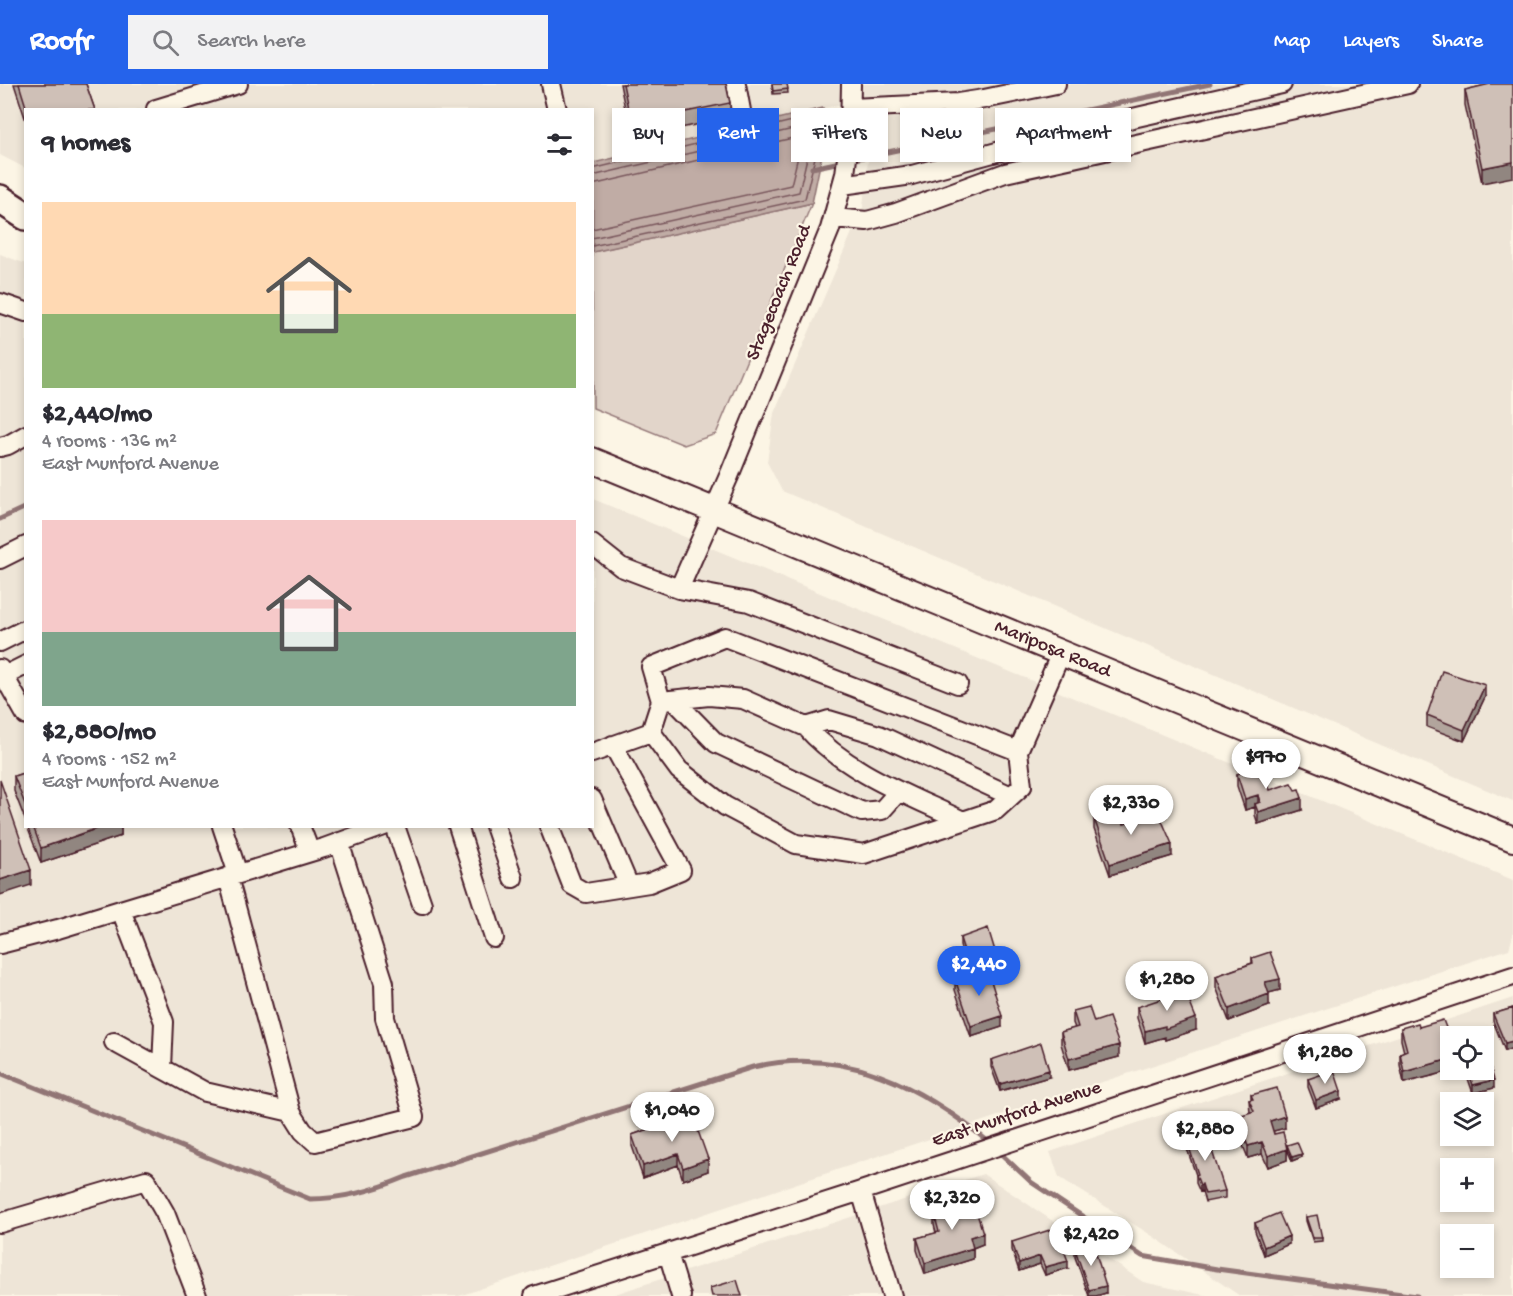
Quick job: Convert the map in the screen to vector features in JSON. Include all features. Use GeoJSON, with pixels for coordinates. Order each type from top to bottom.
{"type":"FeatureCollection","features":[{"type":"Feature","properties":{"kind":"highway"},"geometry":{"type":"LineString","coordinates":[[0,198],[24,215]]}},
{"type":"Feature","properties":{"kind":"main road"},"geometry":{"type":"LineString","coordinates":[[0,216],[24,225]]}},
{"type":"Feature","properties":{"kind":"main road","name":"Mariposa Road"},"geometry":{"type":"LineString","coordinates":[[594,461],[1513,839]]}},
{"type":"Feature","properties":{"kind":"street"},"geometry":{"type":"LineString","coordinates":[[159,108],[238,84]]}},
{"type":"Feature","properties":{"kind":"street"},"geometry":{"type":"LineString","coordinates":[[551,84],[557,108]]}},
{"type":"Feature","properties":{"kind":"street"},"geometry":{"type":"LineString","coordinates":[[736,84],[740,108]]}},
{"type":"Feature","properties":{"kind":"street","name":"Stagecoach Road"},"geometry":{"type":"LineString","coordinates":[[851,84],[851,108]]}},
{"type":"Feature","properties":{"kind":"street"},"geometry":{"type":"LineString","coordinates":[[851,108],[958,103],[1056,84]]}},
{"type":"Feature","properties":{"kind":"street"},"geometry":{"type":"LineString","coordinates":[[842,185],[912,175],[1067,133],[1282,84]]}},
{"type":"Feature","properties":{"kind":"street"},"geometry":{"type":"LineString","coordinates":[[833,218],[867,221],[896,213],[1005,173],[1408,84]]}},
{"type":"Feature","properties":{"kind":"street","name":"Stagecoach Road"},"geometry":{"type":"LineString","coordinates":[[679,589],[715,510],[805,294],[833,218],[846,162]]}},
{"type":"Feature","properties":{"kind":"street"},"geometry":{"type":"LineString","coordinates":[[0,303],[24,311]]}},
{"type":"Feature","properties":{"kind":"street"},"geometry":{"type":"LineString","coordinates":[[0,447],[24,436]]}},
{"type":"Feature","properties":{"kind":"street"},"geometry":{"type":"LineString","coordinates":[[594,546],[621,567],[679,589],[749,602],[958,684]]}},
{"type":"Feature","properties":{"kind":"street"},"geometry":{"type":"LineString","coordinates":[[0,559],[24,547]]}},
{"type":"Feature","properties":{"kind":"street"},"geometry":{"type":"LineString","coordinates":[[0,642],[24,629]]}},
{"type":"Feature","properties":{"kind":"street"},"geometry":{"type":"LineString","coordinates":[[899,791],[882,810],[862,812],[716,743],[668,700],[651,667],[725,637],[1018,751]]}},
{"type":"Feature","properties":{"kind":"street"},"geometry":{"type":"LineString","coordinates":[[651,732],[679,770],[725,806],[796,844],[864,854],[996,810],[1022,786],[1018,751],[1061,653]]}},
{"type":"Feature","properties":{"kind":"street"},"geometry":{"type":"LineString","coordinates":[[24,666],[2,672],[24,711]]}},
{"type":"Feature","properties":{"kind":"street"},"geometry":{"type":"LineString","coordinates":[[668,700],[709,696],[743,699],[806,727],[824,746],[882,783],[963,821]]}},
{"type":"Feature","properties":{"kind":"street"},"geometry":{"type":"LineString","coordinates":[[594,752],[651,732],[668,700]]}},
{"type":"Feature","properties":{"kind":"street"},"geometry":{"type":"LineString","coordinates":[[806,727],[830,720],[879,735],[1011,796]]}},
{"type":"Feature","properties":{"kind":"street"},"geometry":{"type":"LineString","coordinates":[[550,828],[572,885],[585,893],[649,883],[681,870],[613,745]]}},
{"type":"Feature","properties":{"kind":"street"},"geometry":{"type":"LineString","coordinates":[[594,804],[629,886]]}},
{"type":"Feature","properties":{"kind":"street"},"geometry":{"type":"LineString","coordinates":[[222,828],[291,1112],[303,1131],[315,1142],[414,1116],[385,1018],[384,983],[339,842]]}},
{"type":"Feature","properties":{"kind":"street"},"geometry":{"type":"LineString","coordinates":[[301,828],[310,852]]}},
{"type":"Feature","properties":{"kind":"street"},"geometry":{"type":"LineString","coordinates":[[0,944],[233,876],[378,828]]}},
{"type":"Feature","properties":{"kind":"street"},"geometry":{"type":"LineString","coordinates":[[396,828],[422,904]]}},
{"type":"Feature","properties":{"kind":"street"},"geometry":{"type":"LineString","coordinates":[[459,828],[494,938]]}},
{"type":"Feature","properties":{"kind":"street"},"geometry":{"type":"LineString","coordinates":[[496,828],[513,878]]}},
{"type":"Feature","properties":{"kind":"street"},"geometry":{"type":"LineString","coordinates":[[122,910],[164,1022],[162,1068]]}},
{"type":"Feature","properties":{"kind":"street","name":"East Munford Avenue"},"geometry":{"type":"LineString","coordinates":[[534,1296],[1513,976]]}},
{"type":"Feature","properties":{"kind":"street"},"geometry":{"type":"LineString","coordinates":[[114,1042],[205,1092],[291,1112]]}},
{"type":"Feature","properties":{"kind":"street"},"geometry":{"type":"LineString","coordinates":[[0,1223],[146,1180],[165,1213],[197,1296]]}},
{"type":"Feature","properties":{"kind":"street"},"geometry":{"type":"LineString","coordinates":[[861,1191],[892,1296]]}},
{"type":"Feature","properties":{"kind":"street"},"geometry":{"type":"LineString","coordinates":[[668,1252],[681,1296]]}},
{"type":"Feature","properties":{"kind":"shaded area"},"geometry":{"type":"Polygon","coordinates":[[[0,84],[1513,84],[1513,801],[782,491],[767,462],[774,413],[863,207],[868,162],[888,162],[888,108],[874,108],[875,96],[824,108],[791,108],[791,116],[779,119],[779,108],[697,108],[697,138],[685,141],[685,108],[612,108],[612,158],[594,163],[594,108],[24,108],[24,167],[0,155],[0,84]]]}},
{"type":"Feature","properties":{"kind":"shaded area"},"geometry":{"type":"Polygon","coordinates":[[[812,203],[716,434],[684,445],[594,408],[594,252],[812,203]]]}},
{"type":"Feature","properties":{"kind":"shaded area"},"geometry":{"type":"Polygon","coordinates":[[[0,254],[24,263],[24,828],[594,828],[594,499],[1513,880],[1513,935],[1509,949],[459,1296],[0,1296],[0,254]]]}},
{"type":"Feature","properties":{"kind":"shaded area"},"geometry":{"type":"Polygon","coordinates":[[[1513,998],[1513,1296],[1240,1296],[1154,1237],[1059,1177],[1050,1152],[1513,998]]]}},
{"type":"Feature","properties":{"kind":"shaded area"},"geometry":{"type":"Polygon","coordinates":[[[983,1174],[1143,1282],[1208,1296],[609,1296],[983,1174]]]}},
{"type":"Feature","properties":{"kind":"water"},"geometry":{"type":"Polygon","coordinates":[[[791,116],[791,162],[821,162],[812,203],[594,252],[594,163],[612,158],[612,162],[685,162],[685,141],[697,138],[697,162],[779,162],[779,119],[791,116]]]}},
{"type":"Feature","properties":{"kind":"building"},"geometry":{"type":"Polygon","coordinates":[[[19,84],[86,84],[94,108],[26,108],[19,84]]]}},
{"type":"Feature","properties":{"kind":"building"},"geometry":{"type":"Polygon","coordinates":[[[623,84],[726,84],[730,103],[685,112],[685,108],[628,108],[623,84]]]}},
{"type":"Feature","properties":{"kind":"building"},"geometry":{"type":"Polygon","coordinates":[[[772,84],[787,84],[788,89],[773,91],[772,84]]]}},
{"type":"Feature","properties":{"kind":"building"},"geometry":{"type":"Polygon","coordinates":[[[1490,84],[1513,84],[1513,162],[1482,168],[1465,90],[1490,84]]]}},
{"type":"Feature","properties":{"kind":"building"},"geometry":{"type":"Polygon","coordinates":[[[1442,671],[1485,685],[1464,730],[1427,715],[1442,671]]]}},
{"type":"Feature","properties":{"kind":"building"},"geometry":{"type":"Polygon","coordinates":[[[1262,766],[1270,790],[1291,783],[1295,790],[1299,789],[1302,798],[1258,812],[1255,804],[1260,802],[1258,795],[1245,799],[1237,774],[1262,766]]]}},
{"type":"Feature","properties":{"kind":"building"},"geometry":{"type":"Polygon","coordinates":[[[24,773],[24,802],[14,776],[24,773]]]}},
{"type":"Feature","properties":{"kind":"building"},"geometry":{"type":"Polygon","coordinates":[[[0,780],[31,870],[0,880],[0,780]]]}},
{"type":"Feature","properties":{"kind":"building"},"geometry":{"type":"Polygon","coordinates":[[[1119,810],[1124,824],[1159,814],[1172,844],[1110,864],[1094,818],[1119,810]]]}},
{"type":"Feature","properties":{"kind":"building"},"geometry":{"type":"Polygon","coordinates":[[[34,828],[98,828],[41,848],[34,828]]]}},
{"type":"Feature","properties":{"kind":"building"},"geometry":{"type":"Polygon","coordinates":[[[988,928],[995,951],[967,960],[960,938],[988,928]]]}},
{"type":"Feature","properties":{"kind":"building"},"geometry":{"type":"Polygon","coordinates":[[[1270,952],[1280,979],[1265,982],[1269,994],[1229,1009],[1216,976],[1253,963],[1252,958],[1270,952]]]}},
{"type":"Feature","properties":{"kind":"building"},"geometry":{"type":"Polygon","coordinates":[[[987,968],[1002,1016],[971,1026],[955,979],[987,968]]]}},
{"type":"Feature","properties":{"kind":"building"},"geometry":{"type":"Polygon","coordinates":[[[1185,991],[1196,1018],[1165,1029],[1165,1026],[1145,1031],[1137,1007],[1185,991]]]}},
{"type":"Feature","properties":{"kind":"building"},"geometry":{"type":"Polygon","coordinates":[[[1089,1007],[1094,1022],[1109,1017],[1119,1045],[1069,1059],[1061,1032],[1078,1027],[1073,1011],[1089,1007]]]}},
{"type":"Feature","properties":{"kind":"building"},"geometry":{"type":"Polygon","coordinates":[[[1513,1008],[1513,1041],[1505,1043],[1493,1014],[1513,1008]]]}},
{"type":"Feature","properties":{"kind":"building"},"geometry":{"type":"Polygon","coordinates":[[[1443,1020],[1445,1026],[1440,1026],[1440,1062],[1404,1072],[1400,1053],[1407,1050],[1401,1028],[1418,1023],[1419,1027],[1443,1020]]]}},
{"type":"Feature","properties":{"kind":"building"},"geometry":{"type":"Polygon","coordinates":[[[1041,1043],[1049,1070],[1000,1084],[991,1060],[1041,1043]]]}},
{"type":"Feature","properties":{"kind":"building"},"geometry":{"type":"Polygon","coordinates":[[[1334,1070],[1341,1091],[1316,1100],[1308,1079],[1334,1070]]]}},
{"type":"Feature","properties":{"kind":"building"},"geometry":{"type":"Polygon","coordinates":[[[1471,1080],[1494,1080],[1473,1085],[1471,1080]]]}},
{"type":"Feature","properties":{"kind":"building"},"geometry":{"type":"Polygon","coordinates":[[[1277,1088],[1285,1116],[1270,1121],[1274,1134],[1283,1132],[1287,1149],[1268,1156],[1262,1142],[1248,1146],[1236,1117],[1254,1111],[1249,1100],[1253,1099],[1251,1095],[1277,1088]]]}},
{"type":"Feature","properties":{"kind":"building"},"geometry":{"type":"Polygon","coordinates":[[[692,1114],[708,1159],[683,1168],[678,1154],[643,1166],[632,1135],[692,1114]]]}},
{"type":"Feature","properties":{"kind":"building"},"geometry":{"type":"Polygon","coordinates":[[[1205,1129],[1225,1191],[1205,1194],[1196,1175],[1198,1174],[1185,1135],[1205,1129]]]}},
{"type":"Feature","properties":{"kind":"building"},"geometry":{"type":"Polygon","coordinates":[[[1297,1142],[1302,1154],[1292,1157],[1287,1145],[1297,1142]]]}},
{"type":"Feature","properties":{"kind":"building"},"geometry":{"type":"Polygon","coordinates":[[[972,1197],[983,1233],[970,1237],[973,1248],[925,1263],[917,1238],[939,1232],[934,1213],[951,1208],[950,1204],[972,1197]]]}},
{"type":"Feature","properties":{"kind":"building"},"geometry":{"type":"Polygon","coordinates":[[[1279,1213],[1289,1236],[1264,1247],[1255,1223],[1279,1213]]]}},
{"type":"Feature","properties":{"kind":"building"},"geometry":{"type":"Polygon","coordinates":[[[1317,1215],[1322,1238],[1313,1238],[1306,1217],[1317,1215]]]}},
{"type":"Feature","properties":{"kind":"building"},"geometry":{"type":"Polygon","coordinates":[[[1056,1228],[1068,1261],[1045,1267],[1040,1256],[1019,1263],[1012,1242],[1056,1228]]]}},
{"type":"Feature","properties":{"kind":"building"},"geometry":{"type":"Polygon","coordinates":[[[1093,1244],[1106,1286],[1089,1290],[1075,1249],[1093,1244]]]}},
{"type":"Feature","properties":{"kind":"building"},"geometry":{"type":"Polygon","coordinates":[[[737,1280],[742,1296],[712,1296],[710,1288],[737,1280]]]}},
{"type":"Feature","properties":{"kind":"waterway"},"geometry":{"type":"LineString","coordinates":[[812,168],[1210,84]]}},
{"type":"Feature","properties":{"kind":"waterway"},"geometry":{"type":"LineString","coordinates":[[0,519],[24,508]]}},
{"type":"Feature","properties":{"kind":"waterway"},"geometry":{"type":"LineString","coordinates":[[0,1073],[310,1199],[371,1190],[753,1067],[787,1062],[819,1062],[851,1067],[881,1076],[938,1105],[991,1144]]}},
{"type":"Feature","properties":{"kind":"waterway"},"geometry":{"type":"LineString","coordinates":[[998,1151],[1031,1182],[1142,1256],[1217,1269],[1417,1296]]}}]}
